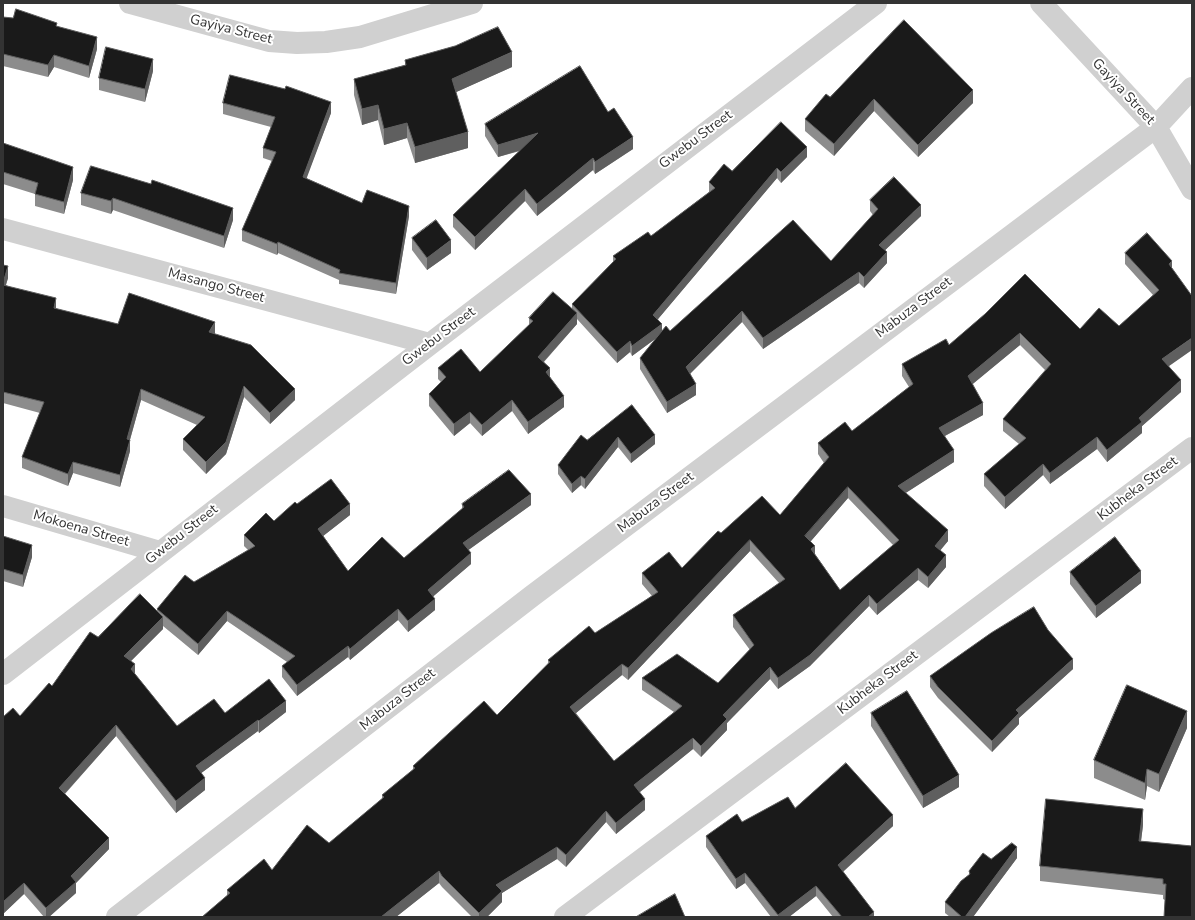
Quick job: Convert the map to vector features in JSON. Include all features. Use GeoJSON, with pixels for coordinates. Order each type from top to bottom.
{"type":"FeatureCollection","features":[{"type":"Feature","properties":{"kind":"street","name":"Gayiya Street"},"geometry":{"type":"LineString","coordinates":[[130,3],[269,41],[297,43],[326,42],[360,37],[472,3]]}},
{"type":"Feature","properties":{"kind":"street","name":"Gwebu Street"},"geometry":{"type":"LineString","coordinates":[[3,674],[430,344],[876,3]]}},
{"type":"Feature","properties":{"kind":"street","name":"Gayiya Street"},"geometry":{"type":"LineString","coordinates":[[1041,3],[1156,127],[1192,189]]}},
{"type":"Feature","properties":{"kind":"street","name":"Mabuza Street"},"geometry":{"type":"LineString","coordinates":[[117,917],[539,591],[1156,127],[1192,88]]}},
{"type":"Feature","properties":{"kind":"street","name":"Masango Street"},"geometry":{"type":"LineString","coordinates":[[3,229],[430,344]]}},
{"type":"Feature","properties":{"kind":"street","name":"Kubheka Street"},"geometry":{"type":"LineString","coordinates":[[565,917],[1192,448]]}},
{"type":"Feature","properties":{"kind":"street","name":"Mokoena Street"},"geometry":{"type":"LineString","coordinates":[[3,506],[160,552]]}},
{"type":"Feature","properties":{"kind":"building"},"geometry":{"type":"Polygon","coordinates":[[[16,9],[57,23],[56,26],[97,37],[89,66],[54,55],[48,65],[3,54],[3,17],[13,18],[16,9]]]}},
{"type":"Feature","properties":{"kind":"building"},"geometry":{"type":"Polygon","coordinates":[[[904,20],[973,90],[918,145],[874,99],[834,144],[805,119],[826,94],[830,97],[904,20]]]}},
{"type":"Feature","properties":{"kind":"building"},"geometry":{"type":"Polygon","coordinates":[[[498,27],[512,52],[452,79],[468,132],[415,147],[407,123],[384,129],[378,105],[362,109],[354,79],[406,65],[405,60],[455,46],[498,27]]]}},
{"type":"Feature","properties":{"kind":"building"},"geometry":{"type":"Polygon","coordinates":[[[106,47],[153,59],[145,89],[99,78],[106,47]]]}},
{"type":"Feature","properties":{"kind":"building"},"geometry":{"type":"Polygon","coordinates":[[[580,66],[608,112],[614,108],[633,137],[595,162],[593,158],[537,204],[525,189],[475,237],[453,215],[538,133],[498,145],[485,124],[580,66]]]}},
{"type":"Feature","properties":{"kind":"building"},"geometry":{"type":"Polygon","coordinates":[[[230,75],[285,89],[286,86],[331,102],[303,177],[362,203],[367,190],[409,206],[396,283],[339,273],[340,270],[278,242],[277,244],[242,230],[276,152],[263,148],[275,117],[223,103],[230,75]]]}},
{"type":"Feature","properties":{"kind":"building"},"geometry":{"type":"Polygon","coordinates":[[[781,122],[807,147],[781,172],[777,168],[653,315],[662,324],[632,346],[630,341],[617,352],[572,304],[616,259],[613,256],[648,232],[651,236],[715,188],[709,182],[724,164],[732,171],[781,122]]]}},
{"type":"Feature","properties":{"kind":"building"},"geometry":{"type":"Polygon","coordinates":[[[3,143],[73,167],[64,202],[35,194],[38,183],[3,172],[3,143]]]}},
{"type":"Feature","properties":{"kind":"building"},"geometry":{"type":"Polygon","coordinates":[[[91,166],[151,184],[152,180],[233,208],[224,236],[113,198],[111,201],[81,193],[91,166]]]}},
{"type":"Feature","properties":{"kind":"building"},"geometry":{"type":"Polygon","coordinates":[[[894,177],[921,205],[879,245],[887,252],[864,277],[859,272],[763,338],[742,311],[686,367],[696,384],[667,402],[640,358],[666,326],[670,331],[793,220],[831,261],[878,209],[870,200],[894,177]]]}},
{"type":"Feature","properties":{"kind":"building"},"geometry":{"type":"Polygon","coordinates":[[[436,220],[451,240],[427,258],[412,238],[436,220]]]}},
{"type":"Feature","properties":{"kind":"building"},"geometry":{"type":"Polygon","coordinates":[[[1147,233],[1172,261],[1169,264],[1192,296],[1192,338],[1162,359],[1181,380],[1139,418],[1142,422],[1107,450],[1097,437],[1050,473],[1043,464],[1005,497],[984,474],[1026,438],[1003,419],[1051,364],[1020,333],[968,376],[983,403],[939,428],[954,450],[898,486],[948,530],[935,546],[946,555],[928,577],[918,568],[877,604],[869,595],[810,655],[778,678],[770,667],[723,715],[727,719],[701,746],[693,738],[634,785],[645,799],[616,823],[606,811],[566,855],[557,847],[496,885],[502,891],[479,913],[442,876],[439,871],[381,917],[202,917],[230,893],[227,890],[264,859],[272,870],[307,825],[329,843],[384,797],[382,795],[415,768],[413,766],[484,701],[497,715],[550,662],[548,660],[589,626],[595,633],[658,592],[642,573],[669,552],[682,568],[718,531],[721,533],[762,496],[780,515],[829,457],[818,443],[845,422],[852,431],[913,384],[902,364],[946,339],[949,345],[985,314],[1025,274],[1080,329],[1099,308],[1119,326],[1159,290],[1125,253],[1147,233]],[[848,487],[805,536],[815,546],[811,549],[840,590],[899,540],[848,487]],[[750,540],[628,668],[622,664],[570,707],[614,761],[682,706],[642,678],[677,654],[718,683],[754,645],[733,615],[785,579],[750,540]]]}},
{"type":"Feature","properties":{"kind":"building"},"geometry":{"type":"Polygon","coordinates":[[[3,265],[8,266],[3,283],[3,265]]]}},
{"type":"Feature","properties":{"kind":"building"},"geometry":{"type":"Polygon","coordinates":[[[3,285],[56,298],[54,308],[118,324],[129,293],[215,322],[209,332],[251,345],[295,389],[270,413],[244,386],[226,442],[206,462],[183,439],[205,417],[141,389],[127,439],[130,440],[120,475],[73,462],[68,474],[22,457],[44,402],[3,392],[3,285]]]}},
{"type":"Feature","properties":{"kind":"building"},"geometry":{"type":"Polygon","coordinates":[[[553,292],[577,313],[538,357],[550,368],[546,372],[564,396],[528,422],[512,400],[482,425],[470,412],[454,424],[429,394],[446,377],[438,368],[461,349],[480,372],[533,321],[529,318],[553,292]]]}},
{"type":"Feature","properties":{"kind":"building"},"geometry":{"type":"Polygon","coordinates":[[[632,405],[655,435],[631,454],[618,437],[585,479],[581,476],[572,484],[558,465],[581,435],[587,440],[632,405]]]}},
{"type":"Feature","properties":{"kind":"building"},"geometry":{"type":"Polygon","coordinates":[[[509,470],[531,494],[463,543],[471,553],[428,590],[435,599],[408,621],[398,609],[350,649],[348,646],[297,685],[282,666],[295,656],[227,611],[198,644],[157,609],[185,575],[194,582],[255,546],[244,535],[266,513],[274,521],[295,502],[297,504],[331,479],[350,504],[318,529],[348,571],[382,537],[404,558],[464,507],[462,504],[509,470]]]}},
{"type":"Feature","properties":{"kind":"building"},"geometry":{"type":"Polygon","coordinates":[[[3,536],[32,545],[23,575],[3,569],[3,536]]]}},
{"type":"Feature","properties":{"kind":"building"},"geometry":{"type":"Polygon","coordinates":[[[1115,537],[1141,571],[1096,606],[1070,572],[1115,537]]]}},
{"type":"Feature","properties":{"kind":"building"},"geometry":{"type":"Polygon","coordinates":[[[140,594],[163,617],[124,656],[135,664],[131,669],[177,726],[214,699],[225,713],[269,679],[286,701],[196,766],[205,778],[176,801],[116,725],[59,788],[109,838],[71,876],[76,882],[46,908],[24,883],[3,902],[3,717],[13,708],[20,716],[49,683],[52,686],[90,632],[98,637],[140,594]]]}},
{"type":"Feature","properties":{"kind":"building"},"geometry":{"type":"Polygon","coordinates":[[[1034,607],[1048,630],[1073,659],[1016,710],[1019,713],[992,741],[938,687],[930,676],[991,633],[1034,607]]]}},
{"type":"Feature","properties":{"kind":"building"},"geometry":{"type":"Polygon","coordinates":[[[1127,685],[1187,711],[1159,774],[1147,769],[1145,783],[1094,760],[1127,685]]]}},
{"type":"Feature","properties":{"kind":"building"},"geometry":{"type":"Polygon","coordinates":[[[907,691],[959,775],[923,796],[871,713],[907,691]]]}},
{"type":"Feature","properties":{"kind":"building"},"geometry":{"type":"Polygon","coordinates":[[[846,763],[893,815],[838,865],[874,912],[868,917],[842,917],[816,886],[778,915],[745,873],[736,879],[706,836],[737,814],[742,822],[788,797],[795,808],[846,763]]]}},
{"type":"Feature","properties":{"kind":"building"},"geometry":{"type":"Polygon","coordinates":[[[1046,799],[1143,809],[1139,841],[1192,846],[1192,917],[1164,917],[1166,884],[1163,884],[1163,879],[1040,866],[1046,799]]]}},
{"type":"Feature","properties":{"kind":"building"},"geometry":{"type":"Polygon","coordinates":[[[1012,843],[1017,847],[965,917],[962,917],[945,902],[961,881],[970,874],[969,871],[983,853],[991,859],[1012,843]]]}},
{"type":"Feature","properties":{"kind":"building"},"geometry":{"type":"Polygon","coordinates":[[[675,894],[685,917],[636,917],[675,894]]]}}]}
